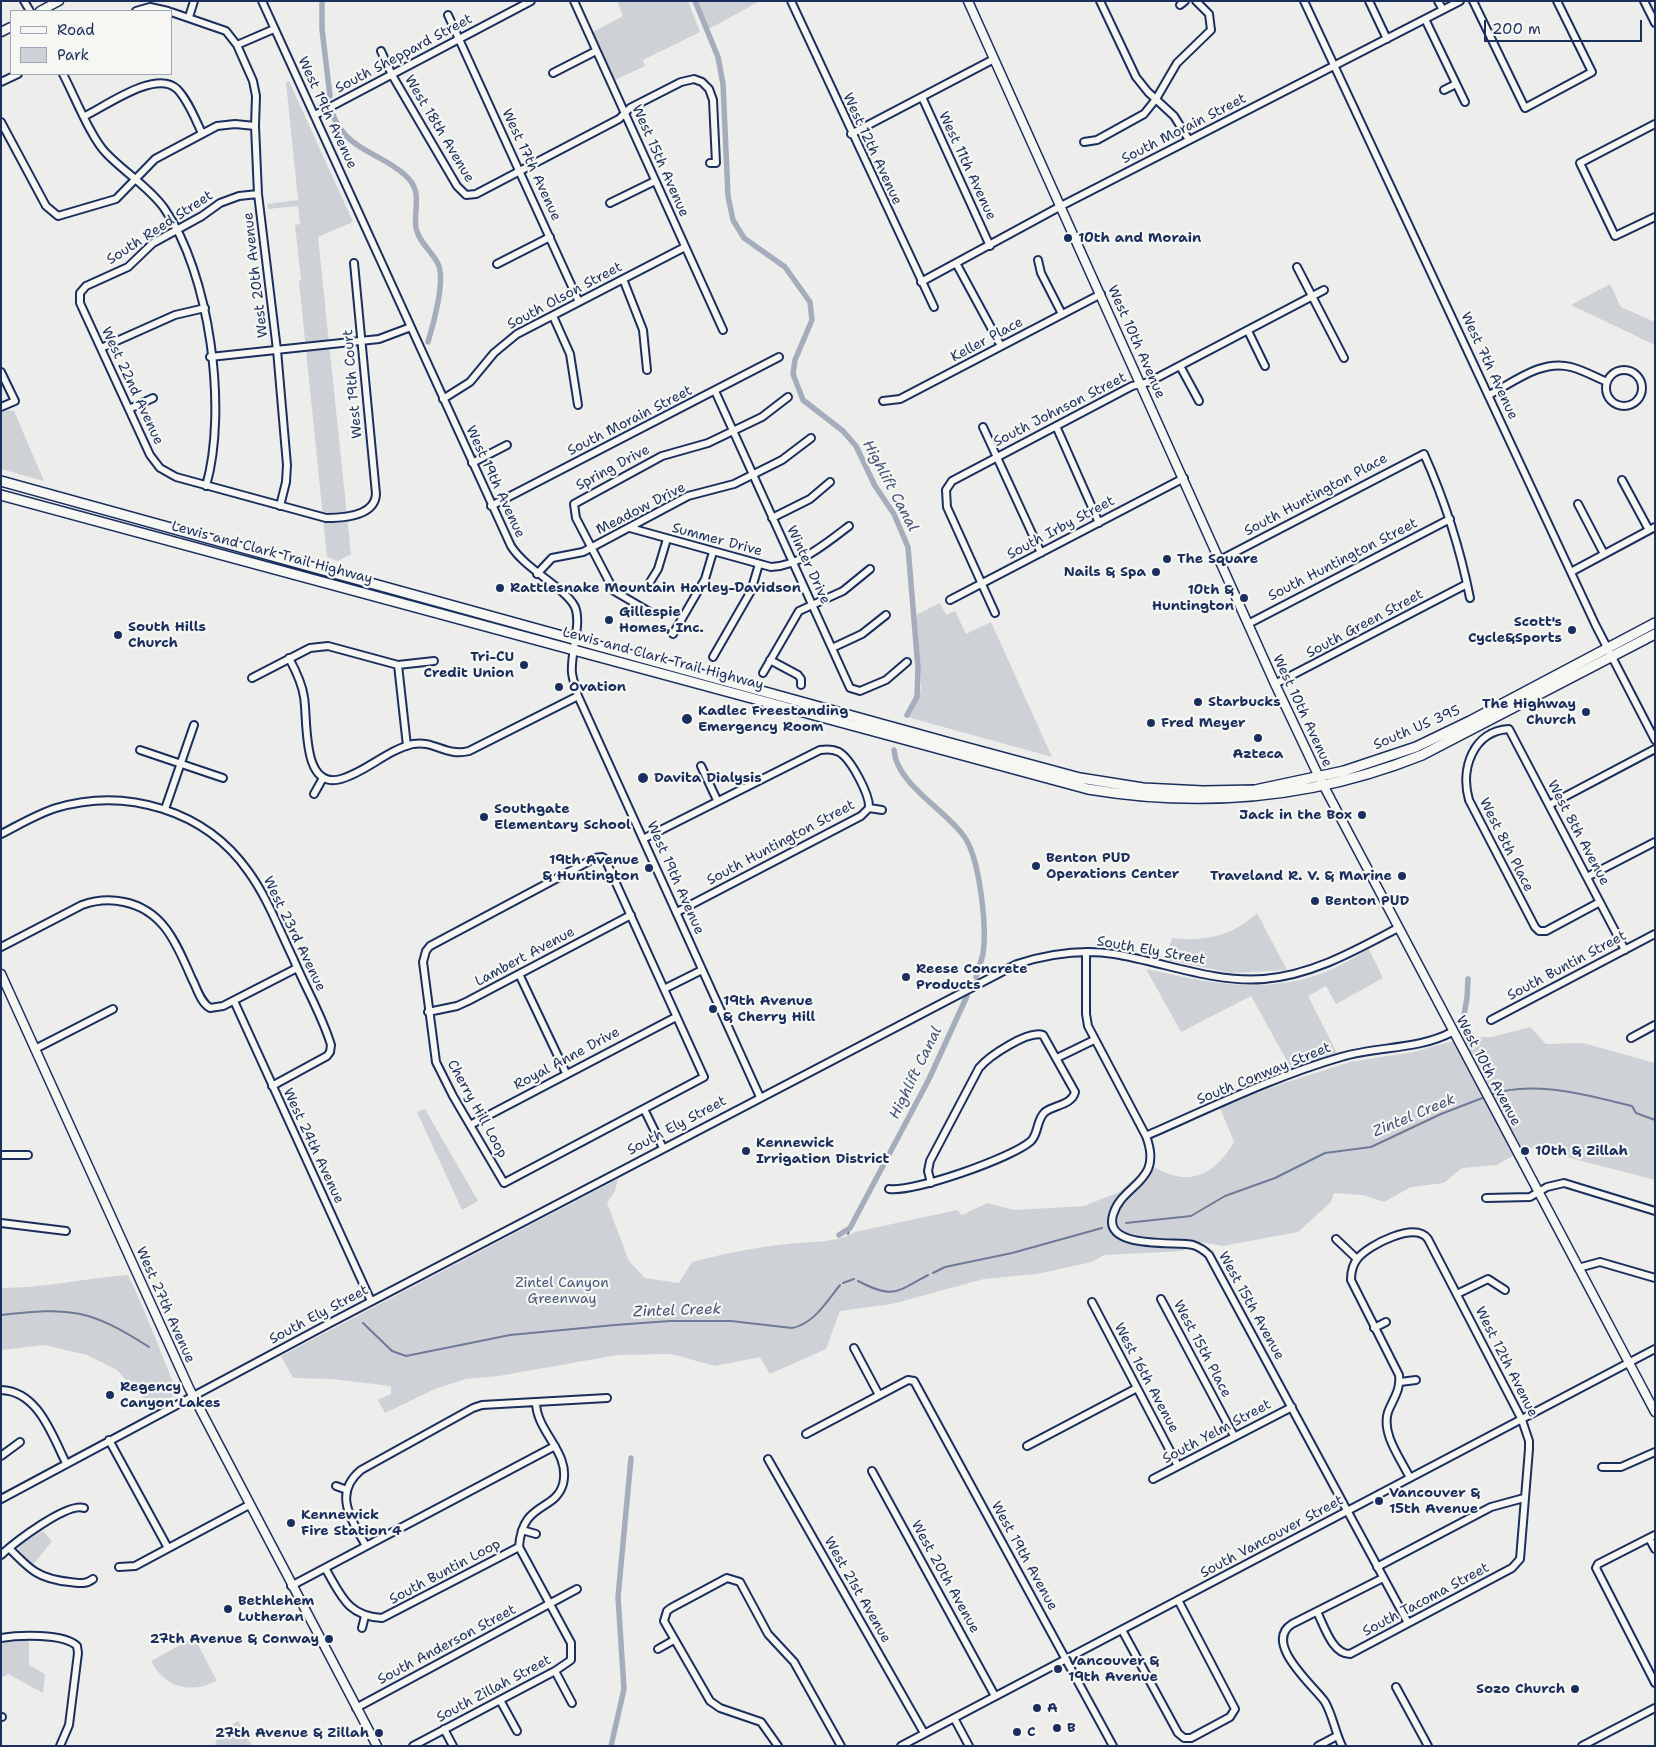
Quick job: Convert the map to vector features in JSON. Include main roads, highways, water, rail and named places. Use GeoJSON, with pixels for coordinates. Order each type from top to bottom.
{"type":"FeatureCollection","features":[{"type":"Feature","properties":{"kind":"highway","name":"Lewis and Clark Trail Highway"},"geometry":{"type":"LineString","coordinates":[[1,481],[1080,778],[1143,788],[1203,792],[1255,790],[1319,777]]}},
{"type":"Feature","properties":{"kind":"highway","name":"Lewis and Clark Trail Highway"},"geometry":{"type":"LineString","coordinates":[[1,495],[1088,789],[1148,797],[1214,800],[1265,796],[1324,786]]}},
{"type":"Feature","properties":{"kind":"highway","name":"South US 395"},"geometry":{"type":"LineString","coordinates":[[1324,786],[1384,770],[1422,755],[1610,652],[1655,623]]}},
{"type":"Feature","properties":{"kind":"highway","name":"South US 395"},"geometry":{"type":"LineString","coordinates":[[1319,777],[1386,758],[1416,747],[1610,652],[1655,634]]}},
{"type":"Feature","properties":{"kind":"main road"},"geometry":{"type":"LineString","coordinates":[[42,10],[59,1]]}},
{"type":"Feature","properties":{"kind":"main road","name":"West 10th Avenue"},"geometry":{"type":"LineString","coordinates":[[968,1],[1275,684],[1319,777],[1452,1032],[1655,1412]]}},
{"type":"Feature","properties":{"kind":"main road","name":"West 27th Avenue"},"geometry":{"type":"LineString","coordinates":[[1,974],[193,1395],[291,1586],[377,1746]]}},
{"type":"Feature","properties":{"kind":"waterway"},"geometry":{"type":"LineString","coordinates":[[322,1],[322,29],[330,96]]}},
{"type":"Feature","properties":{"kind":"waterway","name":"Highlift Canal"},"geometry":{"type":"LineString","coordinates":[[695,1],[718,57],[723,84],[728,196],[733,220],[744,238],[785,267],[810,302],[812,320],[795,360],[793,374],[803,400],[843,431],[856,446],[875,486],[894,514],[908,547],[918,668],[917,697],[907,715]]}},
{"type":"Feature","properties":{"kind":"waterway"},"geometry":{"type":"LineString","coordinates":[[333,115],[346,136],[355,144],[396,168],[411,181],[414,188],[416,194],[416,228],[423,243],[438,264],[441,280],[438,303],[428,342]]}},
{"type":"Feature","properties":{"kind":"waterway","name":"Highlift Canal"},"geometry":{"type":"LineString","coordinates":[[894,750],[903,774],[922,795],[955,825],[969,845],[978,875],[984,927],[983,954],[976,977]]}},
{"type":"Feature","properties":{"kind":"waterway"},"geometry":{"type":"LineString","coordinates":[[1463,1021],[1468,979]]}},
{"type":"Feature","properties":{"kind":"waterway","name":"Highlift Canal"},"geometry":{"type":"LineString","coordinates":[[839,1235],[850,1228],[929,1079],[967,996]]}},
{"type":"Feature","properties":{"kind":"waterway","name":"Zintel Creek"},"geometry":{"type":"LineString","coordinates":[[1490,1095],[1506,1090],[1542,1089],[1561,1091],[1632,1106],[1636,1113],[1655,1120]]}},
{"type":"Feature","properties":{"kind":"waterway","name":"Zintel Creek"},"geometry":{"type":"LineString","coordinates":[[1126,1223],[1191,1216],[1225,1196],[1275,1178],[1325,1153],[1371,1147],[1441,1114],[1485,1097]]}},
{"type":"Feature","properties":{"kind":"waterway","name":"Highlift Canal"},"geometry":{"type":"LineString","coordinates":[[848,1234],[850,1228]]}},
{"type":"Feature","properties":{"kind":"waterway","name":"Zintel Creek"},"geometry":{"type":"LineString","coordinates":[[933,1273],[945,1267],[1012,1253],[1102,1228]]}},
{"type":"Feature","properties":{"kind":"waterway","name":"Zintel Creek"},"geometry":{"type":"LineString","coordinates":[[858,1281],[879,1290],[894,1292],[928,1275]]}},
{"type":"Feature","properties":{"kind":"waterway","name":"Zintel Creek"},"geometry":{"type":"LineString","coordinates":[[843,1283],[854,1279]]}},
{"type":"Feature","properties":{"kind":"waterway","name":"Zintel Creek"},"geometry":{"type":"LineString","coordinates":[[363,1323],[392,1351],[406,1356],[510,1335],[670,1321],[731,1321],[792,1328],[800,1326],[813,1317],[840,1285]]}},
{"type":"Feature","properties":{"kind":"waterway","name":"Zintel Creek"},"geometry":{"type":"LineString","coordinates":[[1,1315],[45,1311],[79,1314],[111,1325],[149,1347]]}},
{"type":"Feature","properties":{"kind":"waterway"},"geometry":{"type":"LineString","coordinates":[[611,1746],[624,1689],[618,1597],[631,1458]]}},
{"type":"Feature","properties":{"kind":"place","name":"10th and Morain"},"geometry":{"type":"Point","coordinates":[1068,238]}},
{"type":"Feature","properties":{"kind":"place","name":"The Square"},"geometry":{"type":"Point","coordinates":[1167,559]}},
{"type":"Feature","properties":{"kind":"place","name":"Nails & Spa"},"geometry":{"type":"Point","coordinates":[1156,572]}},
{"type":"Feature","properties":{"kind":"place","name":"Rattlesnake Mountain Harley-Davidson"},"geometry":{"type":"Point","coordinates":[500,588]}},
{"type":"Feature","properties":{"kind":"place","name":"10th & Huntington"},"geometry":{"type":"Point","coordinates":[1244,598]}},
{"type":"Feature","properties":{"kind":"place","name":"Gillespie Homes, Inc."},"geometry":{"type":"Point","coordinates":[609,620]}},
{"type":"Feature","properties":{"kind":"place","name":"Scott's Cycle&Sports"},"geometry":{"type":"Point","coordinates":[1572,630]}},
{"type":"Feature","properties":{"kind":"place","name":"South Hills Church"},"geometry":{"type":"Point","coordinates":[118,635]}},
{"type":"Feature","properties":{"kind":"place","name":"Tri-CU Credit Union"},"geometry":{"type":"Point","coordinates":[524,665]}},
{"type":"Feature","properties":{"kind":"place","name":"Ovation"},"geometry":{"type":"Point","coordinates":[559,687]}},
{"type":"Feature","properties":{"kind":"place","name":"Starbucks"},"geometry":{"type":"Point","coordinates":[1198,702]}},
{"type":"Feature","properties":{"kind":"place","name":"The Highway Church"},"geometry":{"type":"Point","coordinates":[1586,712]}},
{"type":"Feature","properties":{"kind":"place","name":"Kadlec Freestanding Emergency Room"},"geometry":{"type":"Point","coordinates":[687,719]}},
{"type":"Feature","properties":{"kind":"place","name":"Fred Meyer"},"geometry":{"type":"Point","coordinates":[1151,723]}},
{"type":"Feature","properties":{"kind":"place","name":"Azteca"},"geometry":{"type":"Point","coordinates":[1258,738]}},
{"type":"Feature","properties":{"kind":"place","name":"Davita Dialysis"},"geometry":{"type":"Point","coordinates":[643,778]}},
{"type":"Feature","properties":{"kind":"place","name":"Jack in the Box"},"geometry":{"type":"Point","coordinates":[1362,815]}},
{"type":"Feature","properties":{"kind":"place","name":"Southgate Elementary School"},"geometry":{"type":"Point","coordinates":[484,817]}},
{"type":"Feature","properties":{"kind":"place","name":"Benton PUD Operations Center"},"geometry":{"type":"Point","coordinates":[1036,866]}},
{"type":"Feature","properties":{"kind":"place","name":"19th Avenue & Huntington"},"geometry":{"type":"Point","coordinates":[649,868]}},
{"type":"Feature","properties":{"kind":"place","name":"Traveland R. V. & Marine"},"geometry":{"type":"Point","coordinates":[1402,876]}},
{"type":"Feature","properties":{"kind":"place","name":"Benton PUD"},"geometry":{"type":"Point","coordinates":[1315,901]}},
{"type":"Feature","properties":{"kind":"place","name":"Reese Concrete Products"},"geometry":{"type":"Point","coordinates":[906,977]}},
{"type":"Feature","properties":{"kind":"place","name":"19th Avenue & Cherry Hill"},"geometry":{"type":"Point","coordinates":[713,1009]}},
{"type":"Feature","properties":{"kind":"place","name":"Kennewick Irrigation District"},"geometry":{"type":"Point","coordinates":[746,1151]}},
{"type":"Feature","properties":{"kind":"place","name":"10th & Zillah"},"geometry":{"type":"Point","coordinates":[1525,1151]}},
{"type":"Feature","properties":{"kind":"place","name":"Regency Canyon Lakes"},"geometry":{"type":"Point","coordinates":[110,1395]}},
{"type":"Feature","properties":{"kind":"place","name":"Vancouver & 15th Avenue"},"geometry":{"type":"Point","coordinates":[1379,1501]}},
{"type":"Feature","properties":{"kind":"place","name":"Kennewick Fire Station 4"},"geometry":{"type":"Point","coordinates":[291,1523]}},
{"type":"Feature","properties":{"kind":"place","name":"Bethlehem Lutheran"},"geometry":{"type":"Point","coordinates":[228,1609]}},
{"type":"Feature","properties":{"kind":"place","name":"27th Avenue & Conway"},"geometry":{"type":"Point","coordinates":[329,1639]}},
{"type":"Feature","properties":{"kind":"place","name":"Vancouver & 19th Avenue"},"geometry":{"type":"Point","coordinates":[1058,1669]}},
{"type":"Feature","properties":{"kind":"place","name":"Sozo Church"},"geometry":{"type":"Point","coordinates":[1575,1689]}},
{"type":"Feature","properties":{"kind":"place","name":"A"},"geometry":{"type":"Point","coordinates":[1037,1708]}},
{"type":"Feature","properties":{"kind":"place","name":"B"},"geometry":{"type":"Point","coordinates":[1057,1728]}},
{"type":"Feature","properties":{"kind":"place","name":"C"},"geometry":{"type":"Point","coordinates":[1017,1732]}},
{"type":"Feature","properties":{"kind":"place","name":"27th Avenue & Zillah"},"geometry":{"type":"Point","coordinates":[379,1733]}},
{"type":"Feature","properties":{"kind":"park label","name":"Zintel Canyon Greenway"},"geometry":{"type":"Point","coordinates":[562,1292]}}]}
